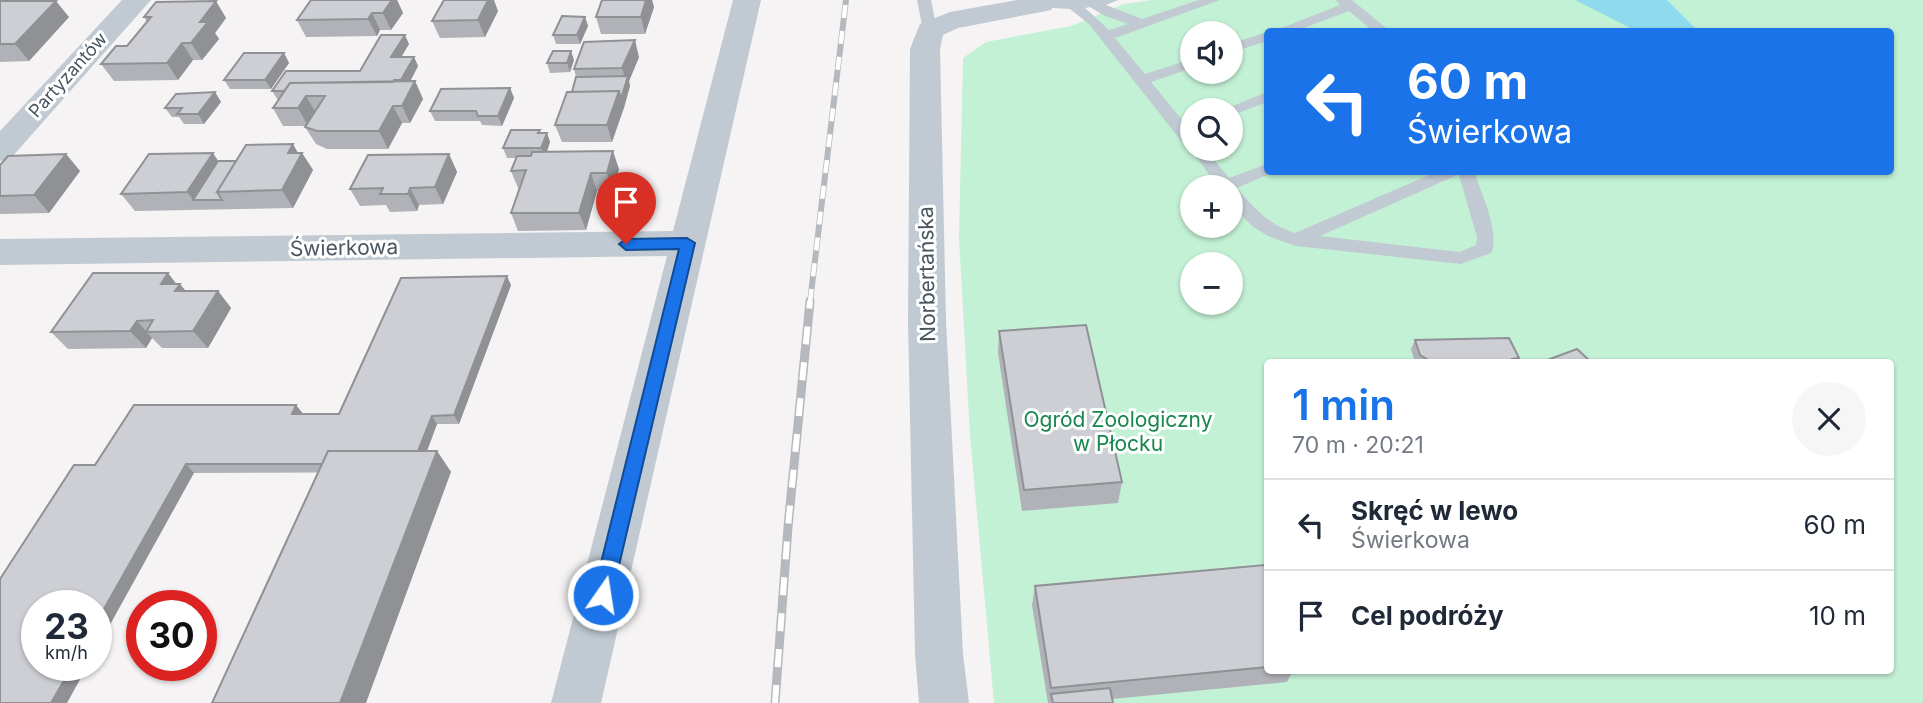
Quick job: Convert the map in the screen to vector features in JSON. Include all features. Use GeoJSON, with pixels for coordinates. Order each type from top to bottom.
{"type":"FeatureCollection","features":[{"type":"Feature","properties":{"kind":"street","name":"Partyzantów"},"geometry":{"type":"LineString","coordinates":[[0,151],[137,0]]}},
{"type":"Feature","properties":{"kind":"street"},"geometry":{"type":"LineString","coordinates":[[576,703],[747,0]]}},
{"type":"Feature","properties":{"kind":"street","name":"Norbertańska"},"geometry":{"type":"LineString","coordinates":[[944,703],[939,654],[927,321],[924,94],[927,15],[950,21],[1041,4]]}},
{"type":"Feature","properties":{"kind":"street","name":"Świerkowa"},"geometry":{"type":"LineString","coordinates":[[0,252],[687,243]]}},
{"type":"Feature","properties":{"kind":"lane","name":"Norbertańska"},"geometry":{"type":"LineString","coordinates":[[1041,4],[1073,5],[1111,0]]}},
{"type":"Feature","properties":{"kind":"lane"},"geometry":{"type":"LineString","coordinates":[[1106,36],[1213,0]]}},
{"type":"Feature","properties":{"kind":"lane"},"geometry":{"type":"LineString","coordinates":[[1094,3],[1108,12],[1142,24]]}},
{"type":"Feature","properties":{"kind":"lane"},"geometry":{"type":"LineString","coordinates":[[1288,28],[1346,3],[1379,28]]}},
{"type":"Feature","properties":{"kind":"lane"},"geometry":{"type":"LineString","coordinates":[[1073,5],[1094,21],[1142,80],[1180,121]]}},
{"type":"Feature","properties":{"kind":"lane"},"geometry":{"type":"LineString","coordinates":[[1243,44],[1264,37]]}},
{"type":"Feature","properties":{"kind":"lane"},"geometry":{"type":"LineString","coordinates":[[1142,80],[1180,66]]}},
{"type":"Feature","properties":{"kind":"lane"},"geometry":{"type":"LineString","coordinates":[[1243,106],[1264,98]]}},
{"type":"Feature","properties":{"kind":"lane"},"geometry":{"type":"LineString","coordinates":[[1206,161],[1217,175]]}},
{"type":"Feature","properties":{"kind":"lane"},"geometry":{"type":"LineString","coordinates":[[1243,181],[1264,170]]}},
{"type":"Feature","properties":{"kind":"lane"},"geometry":{"type":"LineString","coordinates":[[1296,240],[1442,175]]}},
{"type":"Feature","properties":{"kind":"lane"},"geometry":{"type":"LineString","coordinates":[[1243,207],[1255,222],[1271,233],[1296,240],[1448,259],[1474,255],[1485,248],[1486,237],[1467,175]]}},
{"type":"Feature","properties":{"kind":"green space","name":"Ogród Zoologiczny w Płocku"},"geometry":{"type":"Polygon","coordinates":[[[1152,0],[1923,0],[1923,703],[994,703],[970,435],[959,238],[963,58],[986,42],[1071,26],[1124,4],[1152,0]]]}},
{"type":"Feature","properties":{"kind":"water"},"geometry":{"type":"Polygon","coordinates":[[[1575,0],[1667,0],[1695,28],[1630,28],[1575,0]]]}},
{"type":"Feature","properties":{"kind":"building"},"geometry":{"type":"Polygon","coordinates":[[[311,0],[392,0],[383,13],[372,13],[368,19],[297,20],[311,0]]]}},
{"type":"Feature","properties":{"kind":"building"},"geometry":{"type":"Polygon","coordinates":[[[444,0],[488,0],[478,20],[432,21],[444,0]]]}},
{"type":"Feature","properties":{"kind":"building"},"geometry":{"type":"Polygon","coordinates":[[[602,0],[646,0],[641,17],[596,17],[602,0]]]}},
{"type":"Feature","properties":{"kind":"building"},"geometry":{"type":"Polygon","coordinates":[[[0,1],[56,1],[15,44],[0,44],[0,1]]]}},
{"type":"Feature","properties":{"kind":"building"},"geometry":{"type":"Polygon","coordinates":[[[216,1],[200,22],[208,22],[191,43],[182,43],[167,63],[101,64],[116,46],[127,46],[151,17],[144,17],[156,2],[216,1]]]}},
{"type":"Feature","properties":{"kind":"building"},"geometry":{"type":"Polygon","coordinates":[[[562,16],[585,17],[577,35],[553,35],[562,16]]]}},
{"type":"Feature","properties":{"kind":"building"},"geometry":{"type":"Polygon","coordinates":[[[381,35],[405,35],[391,57],[414,57],[401,80],[290,83],[284,91],[272,91],[286,71],[360,71],[381,35]]]}},
{"type":"Feature","properties":{"kind":"building"},"geometry":{"type":"Polygon","coordinates":[[[635,40],[622,68],[574,69],[584,42],[635,40]]]}},
{"type":"Feature","properties":{"kind":"building"},"geometry":{"type":"Polygon","coordinates":[[[553,51],[571,51],[567,63],[547,63],[553,51]]]}},
{"type":"Feature","properties":{"kind":"building"},"geometry":{"type":"Polygon","coordinates":[[[244,53],[284,53],[265,80],[224,80],[244,53]]]}},
{"type":"Feature","properties":{"kind":"building"},"geometry":{"type":"Polygon","coordinates":[[[628,76],[621,99],[619,91],[572,92],[576,77],[628,76]]]}},
{"type":"Feature","properties":{"kind":"building"},"geometry":{"type":"Polygon","coordinates":[[[415,81],[402,106],[393,106],[379,131],[317,131],[305,127],[325,96],[306,96],[298,108],[273,108],[290,83],[415,81]]]}},
{"type":"Feature","properties":{"kind":"building"},"geometry":{"type":"Polygon","coordinates":[[[510,88],[498,116],[478,116],[476,111],[430,111],[441,89],[510,88]]]}},
{"type":"Feature","properties":{"kind":"building"},"geometry":{"type":"Polygon","coordinates":[[[619,91],[607,125],[555,125],[567,92],[619,91]]]}},
{"type":"Feature","properties":{"kind":"building"},"geometry":{"type":"Polygon","coordinates":[[[215,92],[198,114],[177,114],[182,108],[165,108],[176,94],[215,92]]]}},
{"type":"Feature","properties":{"kind":"building"},"geometry":{"type":"Polygon","coordinates":[[[511,130],[540,130],[538,133],[547,133],[541,148],[503,148],[511,130]]]}},
{"type":"Feature","properties":{"kind":"building"},"geometry":{"type":"Polygon","coordinates":[[[293,144],[288,153],[302,153],[282,190],[217,192],[246,145],[293,144]]]}},
{"type":"Feature","properties":{"kind":"building"},"geometry":{"type":"Polygon","coordinates":[[[613,151],[607,173],[591,173],[579,213],[511,213],[526,170],[511,171],[517,156],[531,156],[532,152],[613,151]]]}},
{"type":"Feature","properties":{"kind":"building"},"geometry":{"type":"Polygon","coordinates":[[[213,153],[187,192],[121,194],[149,154],[213,153]]]}},
{"type":"Feature","properties":{"kind":"building"},"geometry":{"type":"Polygon","coordinates":[[[66,154],[34,195],[0,196],[0,165],[8,156],[66,154]]]}},
{"type":"Feature","properties":{"kind":"building"},"geometry":{"type":"Polygon","coordinates":[[[449,154],[435,187],[410,188],[408,194],[380,194],[383,188],[350,189],[368,155],[449,154]]]}},
{"type":"Feature","properties":{"kind":"building"},"geometry":{"type":"Polygon","coordinates":[[[218,161],[236,161],[217,192],[222,200],[193,200],[218,161]]]}},
{"type":"Feature","properties":{"kind":"building"},"geometry":{"type":"Polygon","coordinates":[[[93,273],[168,273],[161,284],[180,284],[175,291],[218,291],[193,331],[146,332],[153,320],[137,321],[130,331],[51,332],[93,273]]]}},
{"type":"Feature","properties":{"kind":"building"},"geometry":{"type":"Polygon","coordinates":[[[507,276],[454,415],[432,416],[418,451],[328,451],[322,464],[186,464],[112,595],[112,590],[21,590],[21,681],[64,681],[51,703],[0,703],[0,579],[74,465],[95,465],[134,405],[296,405],[292,414],[339,414],[401,278],[507,276]]]}},
{"type":"Feature","properties":{"kind":"building"},"geometry":{"type":"Polygon","coordinates":[[[1086,325],[1122,482],[1024,490],[999,331],[1086,325]]]}},
{"type":"Feature","properties":{"kind":"building"},"geometry":{"type":"Polygon","coordinates":[[[1509,338],[1519,358],[1427,359],[1420,355],[1415,340],[1509,338]]]}},
{"type":"Feature","properties":{"kind":"building"},"geometry":{"type":"Polygon","coordinates":[[[1577,349],[1588,359],[1550,359],[1577,349]]]}},
{"type":"Feature","properties":{"kind":"building"},"geometry":{"type":"Polygon","coordinates":[[[328,451],[437,451],[340,703],[212,703],[328,451]]]}},
{"type":"Feature","properties":{"kind":"building"},"geometry":{"type":"Polygon","coordinates":[[[1264,565],[1264,667],[1051,688],[1035,586],[1264,565]]]}},
{"type":"Feature","properties":{"kind":"building"},"geometry":{"type":"Polygon","coordinates":[[[1110,688],[1113,703],[1053,703],[1051,694],[1110,688]]]}},
{"type":"Feature","properties":{"kind":"railway"},"geometry":{"type":"LineString","coordinates":[[810,302],[846,0]]}},
{"type":"Feature","properties":{"kind":"railway"},"geometry":{"type":"LineString","coordinates":[[775,703],[788,527],[810,301]]}},
{"type":"Feature","properties":{"kind":"route"},"geometry":{"type":"LineString","coordinates":[[603,595],[687,243],[626,244]]}}]}
